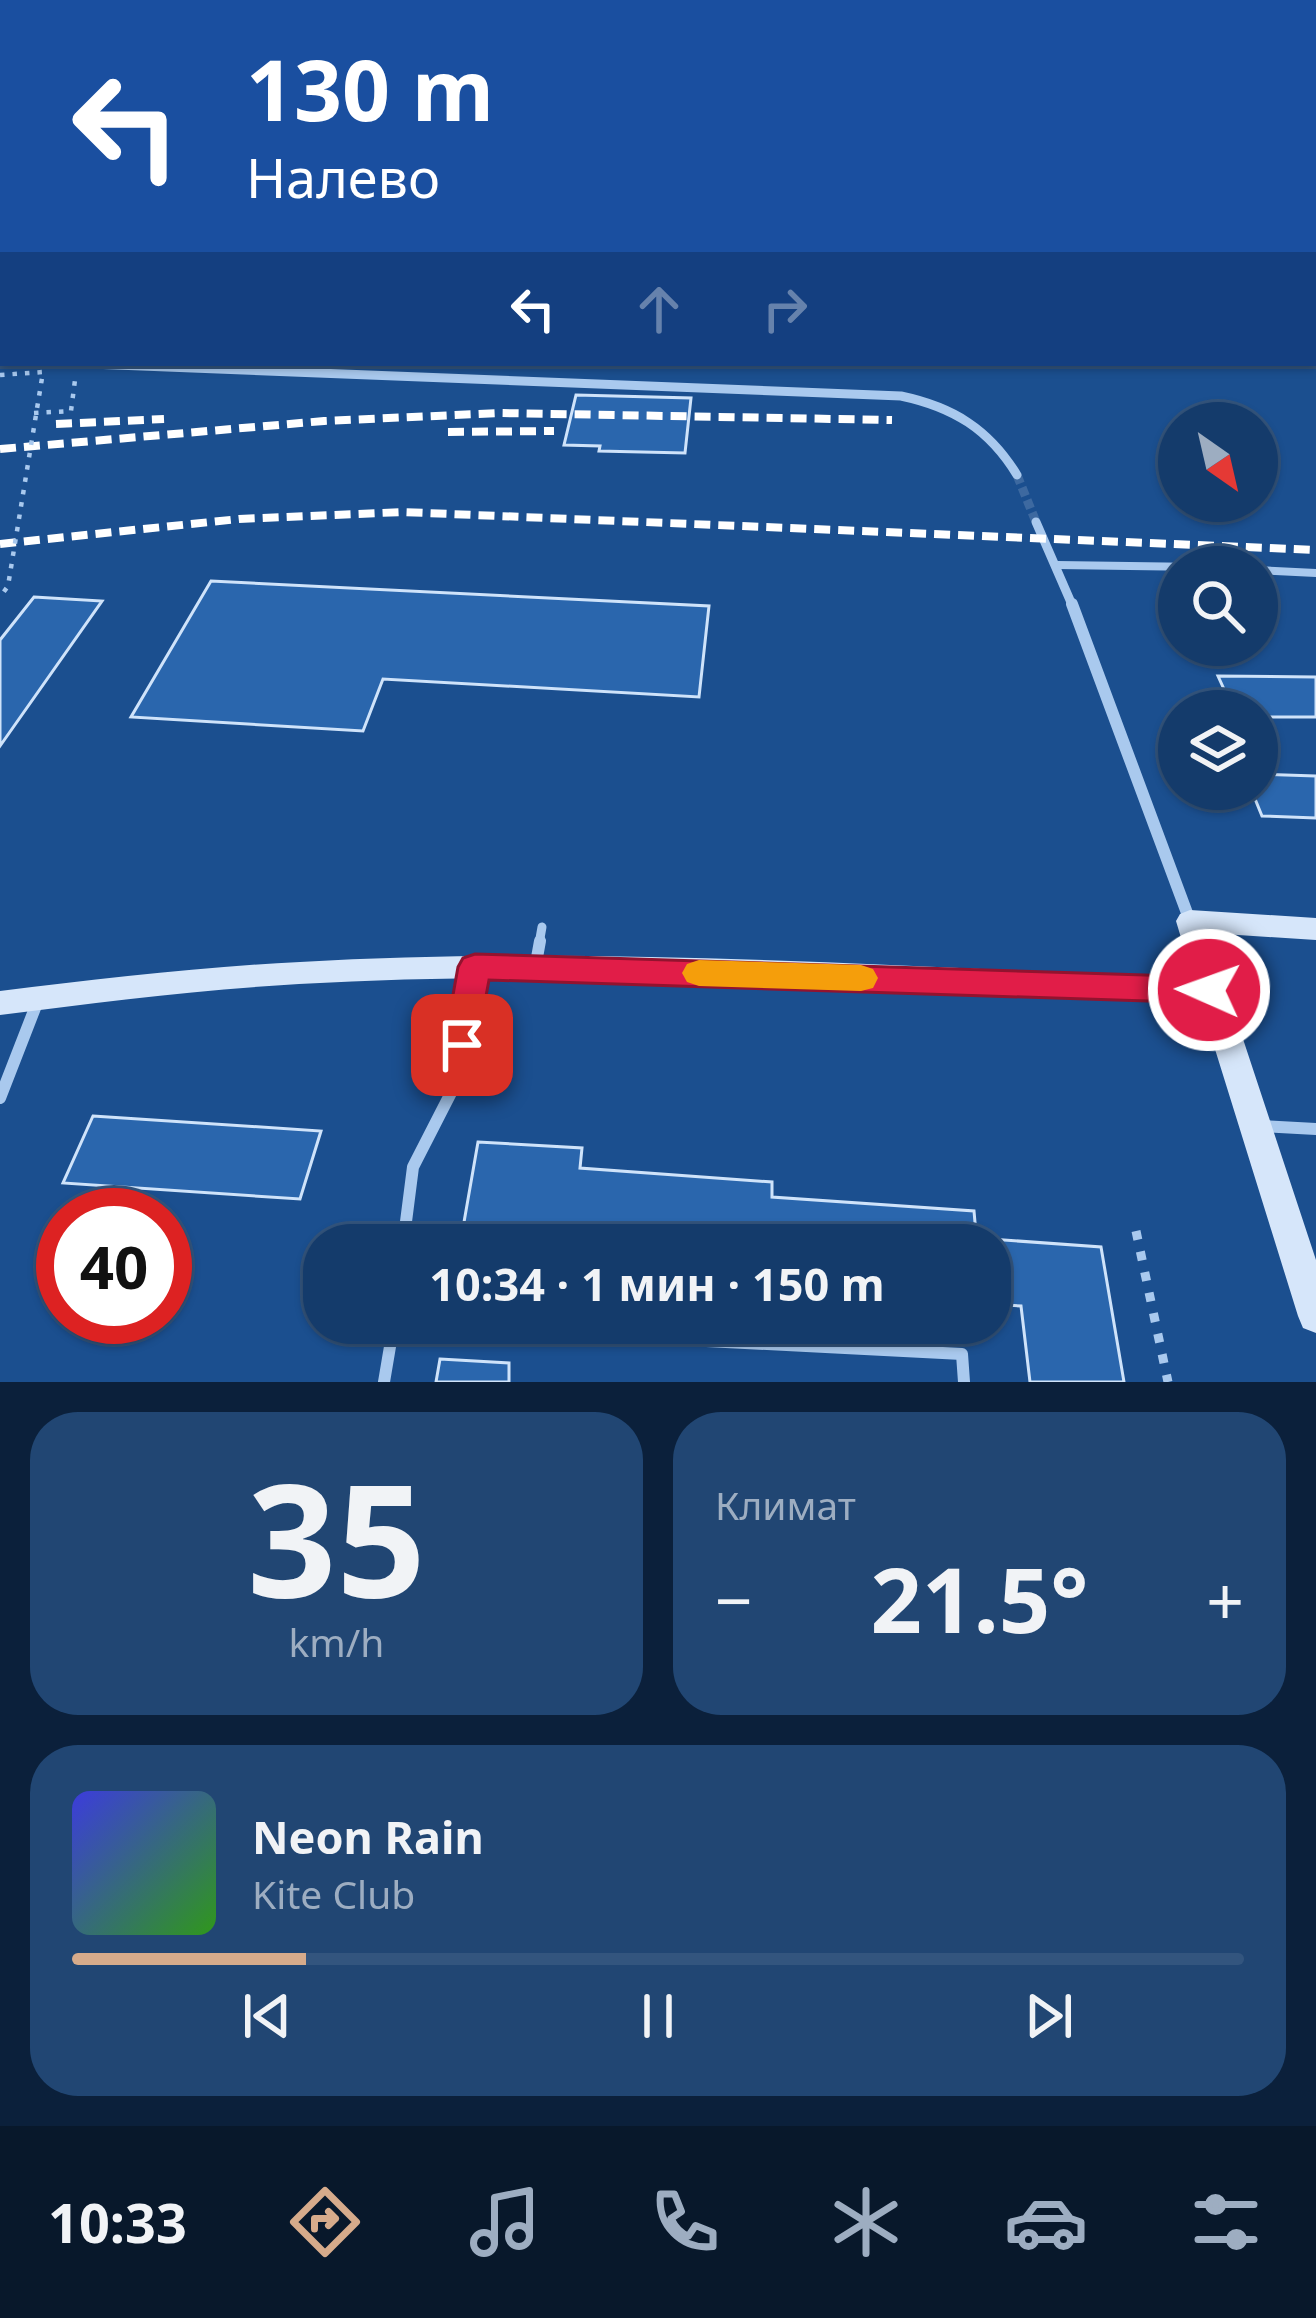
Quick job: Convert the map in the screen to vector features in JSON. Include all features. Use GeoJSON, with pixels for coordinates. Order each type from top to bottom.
{"type":"FeatureCollection","features":[{"type":"Feature","properties":{"kind":"street"},"geometry":{"type":"LineString","coordinates":[[141,366],[901,396],[964,416],[994,440],[1017,475]]}},
{"type":"Feature","properties":{"kind":"street"},"geometry":{"type":"LineString","coordinates":[[1036,522],[1152,812],[1316,1316]]}},
{"type":"Feature","properties":{"kind":"street"},"geometry":{"type":"LineString","coordinates":[[1190,921],[1316,929]]}},
{"type":"Feature","properties":{"kind":"street"},"geometry":{"type":"LineString","coordinates":[[0,1003],[286,970],[475,967],[1209,990]]}},
{"type":"Feature","properties":{"kind":"lane"},"geometry":{"type":"LineString","coordinates":[[1057,565],[1158,566]]}},
{"type":"Feature","properties":{"kind":"lane"},"geometry":{"type":"LineString","coordinates":[[1278,571],[1316,573]]}},
{"type":"Feature","properties":{"kind":"lane"},"geometry":{"type":"LineString","coordinates":[[535,968],[542,927]]}},
{"type":"Feature","properties":{"kind":"lane"},"geometry":{"type":"LineString","coordinates":[[406,1224],[413,1167],[456,1083],[475,967]]}},
{"type":"Feature","properties":{"kind":"lane"},"geometry":{"type":"LineString","coordinates":[[1,1092],[39,997]]}},
{"type":"Feature","properties":{"kind":"lane"},"geometry":{"type":"LineString","coordinates":[[1254,1125],[1316,1129]]}},
{"type":"Feature","properties":{"kind":"lane"},"geometry":{"type":"LineString","coordinates":[[384,1382],[390,1344]]}},
{"type":"Feature","properties":{"kind":"lane"},"geometry":{"type":"LineString","coordinates":[[772,1344],[962,1354],[964,1382]]}},
{"type":"Feature","properties":{"kind":"path"},"geometry":{"type":"LineString","coordinates":[[0,375],[43,372],[8,586],[0,597]]}},
{"type":"Feature","properties":{"kind":"path"},"geometry":{"type":"LineString","coordinates":[[34,413],[71,411],[76,376]]}},
{"type":"Feature","properties":{"kind":"path"},"geometry":{"type":"LineString","coordinates":[[1136,1231],[1168,1382]]}},
{"type":"Feature","properties":{"kind":"building"},"geometry":{"type":"Polygon","coordinates":[[[576,395],[691,398],[685,453],[599,451],[600,446],[564,445],[576,395]]]}},
{"type":"Feature","properties":{"kind":"building"},"geometry":{"type":"Polygon","coordinates":[[[211,581],[709,606],[699,697],[383,679],[363,731],[131,717],[211,581]]]}},
{"type":"Feature","properties":{"kind":"building"},"geometry":{"type":"Polygon","coordinates":[[[34,597],[102,601],[0,746],[0,640],[34,597]]]}},
{"type":"Feature","properties":{"kind":"building"},"geometry":{"type":"Polygon","coordinates":[[[1218,676],[1316,677],[1316,717],[1278,717],[1278,690],[1224,690],[1218,676]]]}},
{"type":"Feature","properties":{"kind":"building"},"geometry":{"type":"Polygon","coordinates":[[[1278,775],[1316,776],[1316,818],[1262,816],[1260,810],[1278,810],[1278,775]]]}},
{"type":"Feature","properties":{"kind":"building"},"geometry":{"type":"Polygon","coordinates":[[[93,1116],[321,1131],[300,1199],[192,1192],[192,1188],[63,1183],[93,1116]]]}},
{"type":"Feature","properties":{"kind":"building"},"geometry":{"type":"Polygon","coordinates":[[[478,1142],[582,1148],[580,1168],[772,1182],[772,1197],[974,1211],[975,1224],[464,1224],[478,1142]]]}},
{"type":"Feature","properties":{"kind":"building"},"geometry":{"type":"Polygon","coordinates":[[[1011,1241],[1101,1247],[1124,1382],[1030,1382],[1021,1306],[1011,1305],[1011,1241]]]}},
{"type":"Feature","properties":{"kind":"building"},"geometry":{"type":"Polygon","coordinates":[[[440,1359],[509,1363],[509,1382],[436,1382],[440,1359]]]}},
{"type":"Feature","properties":{"kind":"tunnel"},"geometry":{"type":"LineString","coordinates":[[1017,475],[1036,522]]}},
{"type":"Feature","properties":{"kind":"railway"},"geometry":{"type":"LineString","coordinates":[[0,449],[324,421],[500,413],[892,420]]}},
{"type":"Feature","properties":{"kind":"railway"},"geometry":{"type":"LineString","coordinates":[[56,424],[164,419]]}},
{"type":"Feature","properties":{"kind":"railway"},"geometry":{"type":"LineString","coordinates":[[448,432],[554,431]]}},
{"type":"Feature","properties":{"kind":"railway"},"geometry":{"type":"LineString","coordinates":[[0,544],[239,519],[403,512],[1316,550]]}},
{"type":"Feature","properties":{"kind":"slow traffic"},"geometry":{"type":"LineString","coordinates":[[699,973],[861,978]]}},
{"type":"Feature","properties":{"kind":"route"},"geometry":{"type":"LineString","coordinates":[[462,1045],[475,967],[1209,990]]}}]}
